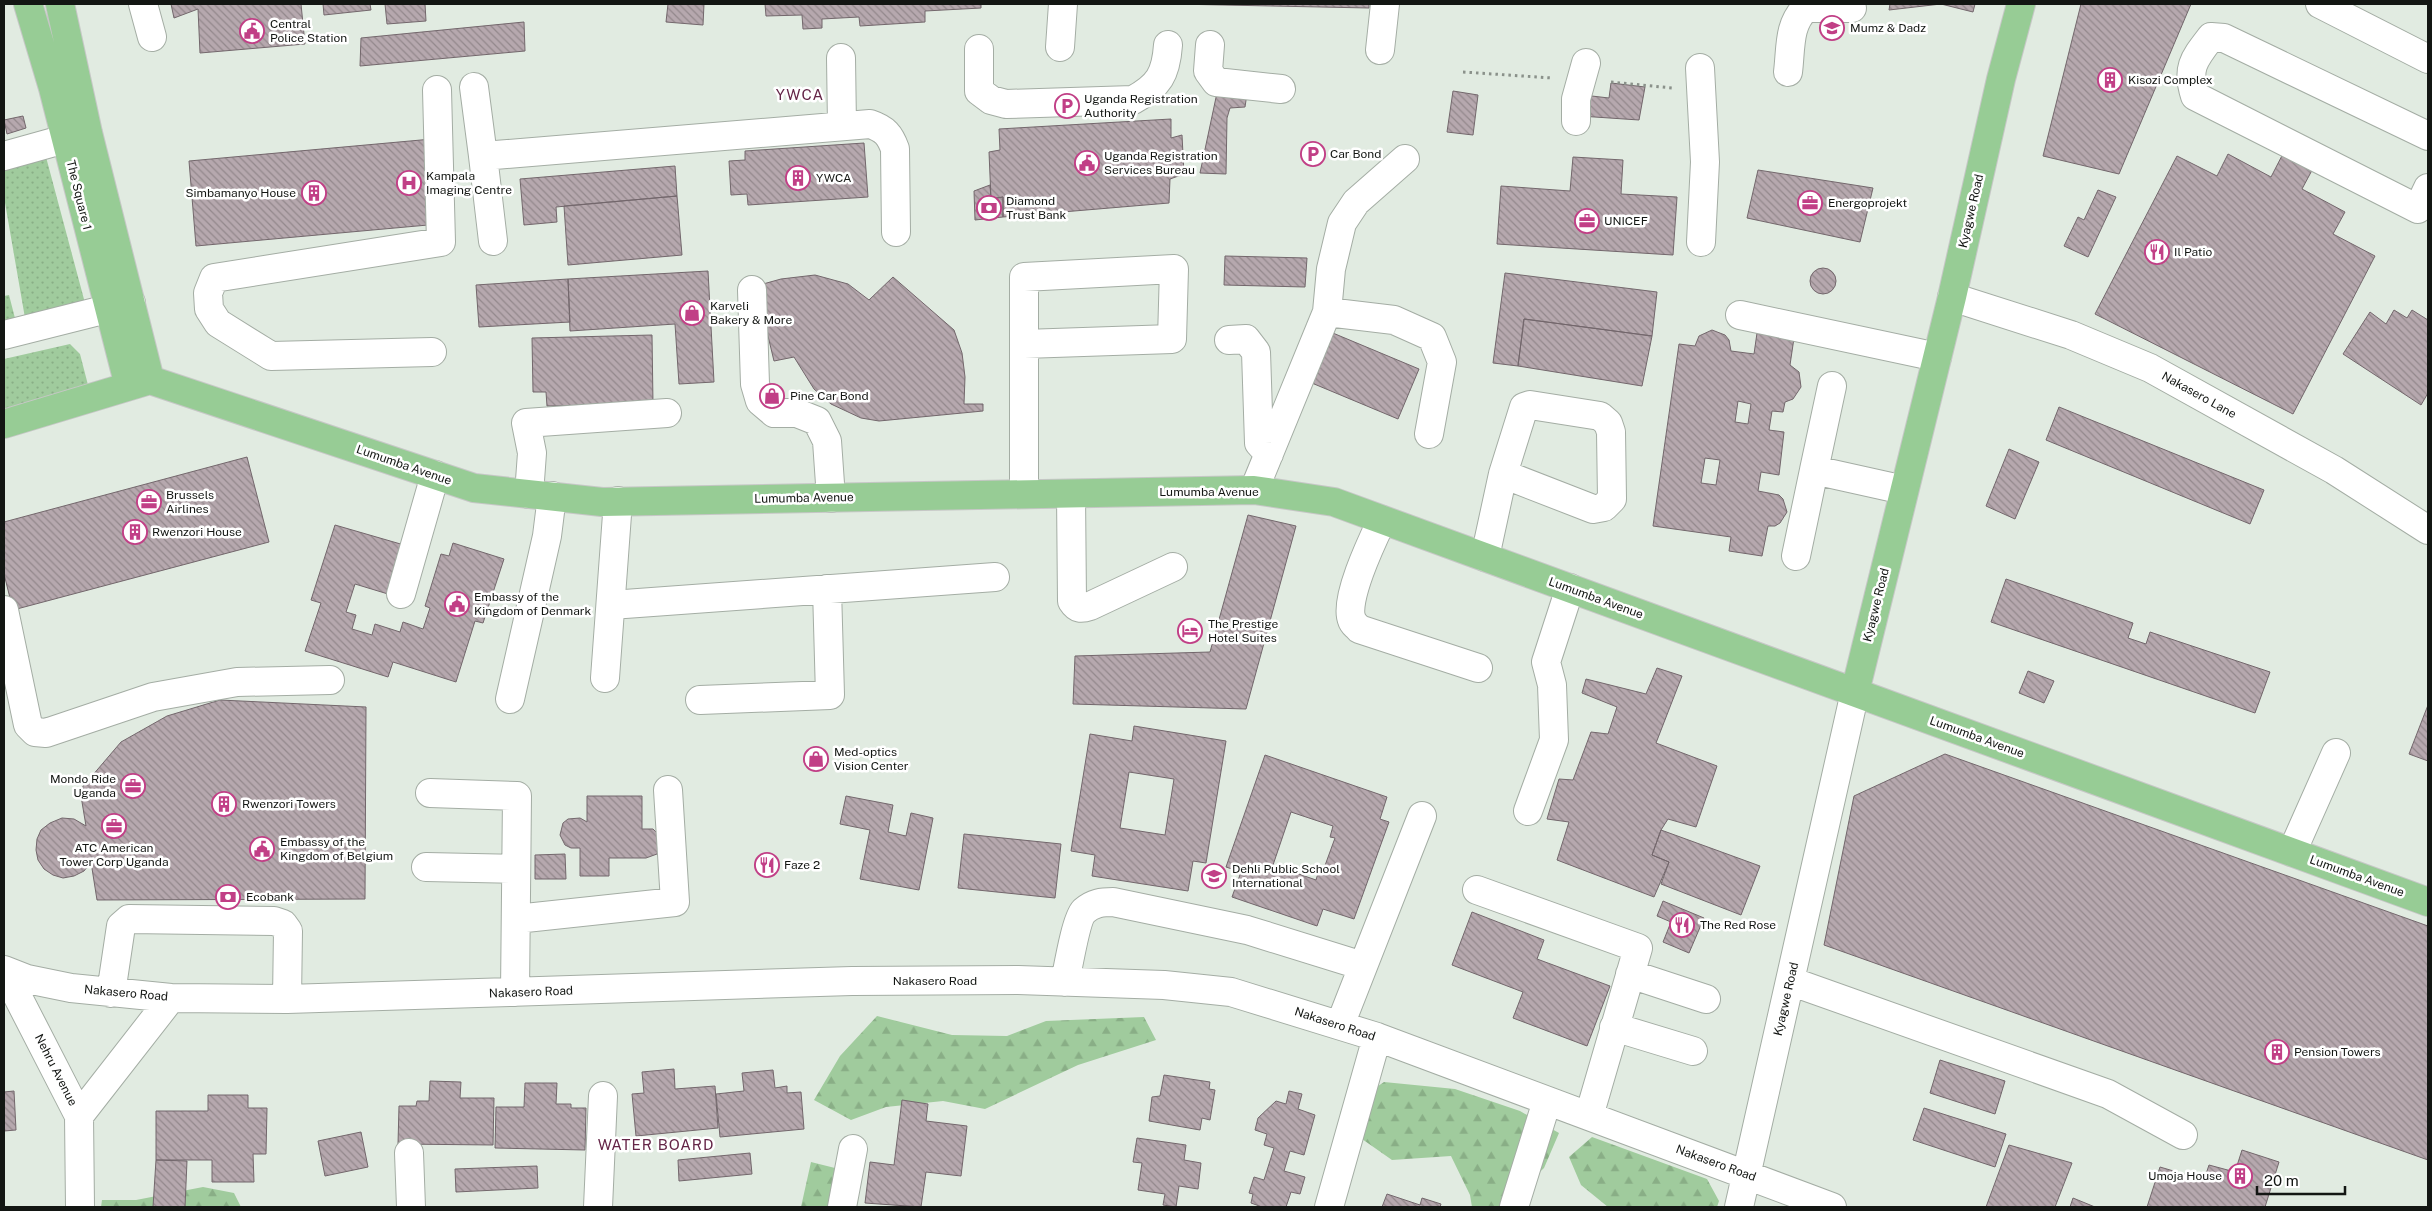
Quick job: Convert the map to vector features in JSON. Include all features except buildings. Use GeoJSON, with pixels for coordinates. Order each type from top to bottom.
{"type":"FeatureCollection","features":[{"type":"Feature","properties":{"kind":"main road","name":"The Square 1"},"geometry":{"type":"LineString","coordinates":[[28,4],[65,139],[120,306]]}},
{"type":"Feature","properties":{"kind":"main road","name":"The Square 1"},"geometry":{"type":"LineString","coordinates":[[60,4],[88,134],[120,306],[139,383]]}},
{"type":"Feature","properties":{"kind":"main road","name":"Kyagwe Road"},"geometry":{"type":"LineString","coordinates":[[1855,692],[1952,297],[2001,79],[2021,4]]}},
{"type":"Feature","properties":{"kind":"main road","name":"Lumumba Avenue"},"geometry":{"type":"LineString","coordinates":[[139,383],[474,488],[602,502],[1254,490],[1334,502],[2428,902]]}},
{"type":"Feature","properties":{"kind":"main road"},"geometry":{"type":"LineString","coordinates":[[4,424],[139,383]]}},
{"type":"Feature","properties":{"kind":"street"},"geometry":{"type":"LineString","coordinates":[[143,4],[152,37]]}},
{"type":"Feature","properties":{"kind":"street"},"geometry":{"type":"LineString","coordinates":[[1060,47],[1063,4]]}},
{"type":"Feature","properties":{"kind":"street"},"geometry":{"type":"LineString","coordinates":[[1380,50],[1385,4]]}},
{"type":"Feature","properties":{"kind":"street"},"geometry":{"type":"LineString","coordinates":[[2320,4],[2428,59]]}},
{"type":"Feature","properties":{"kind":"street"},"geometry":{"type":"LineString","coordinates":[[1788,72],[1793,26],[1797,17],[1806,8],[1852,8]]}},
{"type":"Feature","properties":{"kind":"street"},"geometry":{"type":"LineString","coordinates":[[2428,136],[2224,38],[2211,37],[2194,59],[2190,80],[2195,96],[2418,209],[2428,188]]}},
{"type":"Feature","properties":{"kind":"street"},"geometry":{"type":"LineString","coordinates":[[979,49],[979,91],[991,100],[1006,104],[1133,100],[1150,88],[1166,68],[1168,45]]}},
{"type":"Feature","properties":{"kind":"street"},"geometry":{"type":"LineString","coordinates":[[1210,45],[1208,72],[1216,82],[1281,89]]}},
{"type":"Feature","properties":{"kind":"street"},"geometry":{"type":"LineString","coordinates":[[841,58],[842,126]]}},
{"type":"Feature","properties":{"kind":"street"},"geometry":{"type":"LineString","coordinates":[[1576,121],[1576,99],[1586,63]]}},
{"type":"Feature","properties":{"kind":"street"},"geometry":{"type":"LineString","coordinates":[[1700,68],[1706,162],[1701,242]]}},
{"type":"Feature","properties":{"kind":"street"},"geometry":{"type":"LineString","coordinates":[[474,87],[493,241]]}},
{"type":"Feature","properties":{"kind":"street"},"geometry":{"type":"LineString","coordinates":[[432,352],[270,356],[218,323],[209,310],[208,293],[214,278],[441,242],[437,90]]}},
{"type":"Feature","properties":{"kind":"street"},"geometry":{"type":"LineString","coordinates":[[483,156],[870,124],[883,128],[891,138],[895,150],[896,232]]}},
{"type":"Feature","properties":{"kind":"street"},"geometry":{"type":"LineString","coordinates":[[4,156],[65,139]]}},
{"type":"Feature","properties":{"kind":"street"},"geometry":{"type":"LineString","coordinates":[[1254,490],[1327,312],[1331,270],[1342,223],[1356,202],[1405,159]]}},
{"type":"Feature","properties":{"kind":"street"},"geometry":{"type":"LineString","coordinates":[[1024,344],[1172,339],[1174,269],[1024,277],[1024,344],[1024,494]]}},
{"type":"Feature","properties":{"kind":"street"},"geometry":{"type":"LineString","coordinates":[[752,290],[755,384],[760,401],[774,413],[797,412],[818,421],[828,441],[831,498]]}},
{"type":"Feature","properties":{"kind":"street","name":"Nakasero Lane"},"geometry":{"type":"LineString","coordinates":[[1952,297],[2071,335],[2150,368],[2334,470],[2428,530]]}},
{"type":"Feature","properties":{"kind":"street"},"geometry":{"type":"LineString","coordinates":[[4,335],[120,306]]}},
{"type":"Feature","properties":{"kind":"street"},"geometry":{"type":"LineString","coordinates":[[1327,312],[1394,320],[1432,337],[1442,362],[1429,434]]}},
{"type":"Feature","properties":{"kind":"street"},"geometry":{"type":"LineString","coordinates":[[1740,315],[1937,357]]}},
{"type":"Feature","properties":{"kind":"street"},"geometry":{"type":"LineString","coordinates":[[1229,340],[1246,339],[1256,352],[1259,443],[1268,454]]}},
{"type":"Feature","properties":{"kind":"street"},"geometry":{"type":"LineString","coordinates":[[1796,556],[1832,386]]}},
{"type":"Feature","properties":{"kind":"street"},"geometry":{"type":"LineString","coordinates":[[1485,557],[1503,474],[1524,407],[1530,404],[1600,416],[1608,423],[1611,432],[1612,499],[1604,507],[1593,509],[1503,474]]}},
{"type":"Feature","properties":{"kind":"street"},"geometry":{"type":"LineString","coordinates":[[510,699],[547,536],[526,423],[667,413]]}},
{"type":"Feature","properties":{"kind":"street"},"geometry":{"type":"LineString","coordinates":[[1814,470],[1904,490]]}},
{"type":"Feature","properties":{"kind":"street"},"geometry":{"type":"LineString","coordinates":[[401,594],[435,475]]}},
{"type":"Feature","properties":{"kind":"street"},"geometry":{"type":"LineString","coordinates":[[1071,494],[1072,601],[1076,607],[1082,609],[1090,606],[1172,567]]}},
{"type":"Feature","properties":{"kind":"street"},"geometry":{"type":"LineString","coordinates":[[605,678],[618,501]]}},
{"type":"Feature","properties":{"kind":"street"},"geometry":{"type":"LineString","coordinates":[[1382,520],[1359,570],[1350,614],[1352,622],[1359,629],[1478,668]]}},
{"type":"Feature","properties":{"kind":"street"},"geometry":{"type":"LineString","coordinates":[[611,605],[995,577]]}},
{"type":"Feature","properties":{"kind":"street"},"geometry":{"type":"LineString","coordinates":[[1528,812],[1554,740],[1552,685],[1546,662],[1570,588]]}},
{"type":"Feature","properties":{"kind":"street"},"geometry":{"type":"LineString","coordinates":[[700,700],[830,695],[827,589]]}},
{"type":"Feature","properties":{"kind":"street"},"geometry":{"type":"LineString","coordinates":[[4,610],[28,725],[35,732],[46,733],[153,696],[237,682],[330,680]]}},
{"type":"Feature","properties":{"kind":"street","name":"Kyagwe Road"},"geometry":{"type":"LineString","coordinates":[[1739,1207],[1855,692]]}},
{"type":"Feature","properties":{"kind":"street"},"geometry":{"type":"LineString","coordinates":[[2292,852],[2336,753]]}},
{"type":"Feature","properties":{"kind":"street"},"geometry":{"type":"LineString","coordinates":[[516,918],[675,902],[668,790]]}},
{"type":"Feature","properties":{"kind":"street"},"geometry":{"type":"LineString","coordinates":[[430,793],[517,796],[515,992]]}},
{"type":"Feature","properties":{"kind":"street"},"geometry":{"type":"LineString","coordinates":[[1340,1025],[1422,816]]}},
{"type":"Feature","properties":{"kind":"street"},"geometry":{"type":"LineString","coordinates":[[426,867],[516,869]]}},
{"type":"Feature","properties":{"kind":"street"},"geometry":{"type":"LineString","coordinates":[[1477,890],[1638,948],[1589,1116]]}},
{"type":"Feature","properties":{"kind":"street"},"geometry":{"type":"LineString","coordinates":[[1065,982],[1078,925],[1083,912],[1098,902],[1113,902],[1247,930],[1363,966]]}},
{"type":"Feature","properties":{"kind":"street"},"geometry":{"type":"LineString","coordinates":[[111,992],[120,926],[129,919],[274,921],[283,924],[288,931],[287,999]]}},
{"type":"Feature","properties":{"kind":"street","name":"Nakasero Road"},"geometry":{"type":"LineString","coordinates":[[4,970],[49,984],[171,998],[287,999],[852,982],[1065,982],[1164,985],[1231,992],[1376,1037],[1832,1207]]}},
{"type":"Feature","properties":{"kind":"street","name":"Nehru Avenue"},"geometry":{"type":"LineString","coordinates":[[4,970],[79,1116],[80,1207]]}},
{"type":"Feature","properties":{"kind":"street"},"geometry":{"type":"LineString","coordinates":[[1630,974],[1706,999]]}},
{"type":"Feature","properties":{"kind":"street"},"geometry":{"type":"LineString","coordinates":[[1790,981],[2108,1094],[2183,1135]]}},
{"type":"Feature","properties":{"kind":"street"},"geometry":{"type":"LineString","coordinates":[[79,1116],[171,998]]}},
{"type":"Feature","properties":{"kind":"street"},"geometry":{"type":"LineString","coordinates":[[1614,1027],[1693,1051]]}},
{"type":"Feature","properties":{"kind":"street"},"geometry":{"type":"LineString","coordinates":[[1329,1207],[1376,1037]]}},
{"type":"Feature","properties":{"kind":"street"},"geometry":{"type":"LineString","coordinates":[[598,1207],[603,1096]]}},
{"type":"Feature","properties":{"kind":"street"},"geometry":{"type":"LineString","coordinates":[[1514,1207],[1547,1100]]}},
{"type":"Feature","properties":{"kind":"street"},"geometry":{"type":"LineString","coordinates":[[842,1207],[853,1149]]}},
{"type":"Feature","properties":{"kind":"street"},"geometry":{"type":"LineString","coordinates":[[409,1154],[411,1207]]}},
{"type":"Feature","properties":{"kind":"green space"},"geometry":{"type":"Polygon","coordinates":[[[46,157],[85,303],[25,318],[4,197],[4,168],[46,157]]]}},
{"type":"Feature","properties":{"kind":"green space"},"geometry":{"type":"Polygon","coordinates":[[[9,295],[16,322],[4,325],[4,296],[9,295]]]}},
{"type":"Feature","properties":{"kind":"green space"},"geometry":{"type":"Polygon","coordinates":[[[70,344],[80,354],[88,385],[4,409],[4,359],[70,344]]]}},
{"type":"Feature","properties":{"kind":"green space"},"geometry":{"type":"Polygon","coordinates":[[[877,1016],[952,1035],[1007,1036],[1046,1021],[1144,1017],[1156,1040],[1078,1065],[985,1109],[943,1101],[886,1107],[851,1120],[814,1100],[840,1056],[877,1016]]]}},
{"type":"Feature","properties":{"kind":"green space"},"geometry":{"type":"Polygon","coordinates":[[[1384,1082],[1455,1089],[1520,1111],[1559,1133],[1544,1168],[1503,1207],[1472,1207],[1470,1195],[1451,1156],[1392,1160],[1362,1139],[1340,1112],[1384,1082]]]}},
{"type":"Feature","properties":{"kind":"green space"},"geometry":{"type":"Polygon","coordinates":[[[1592,1137],[1707,1179],[1719,1201],[1717,1207],[1608,1207],[1581,1185],[1569,1157],[1592,1137]]]}},
{"type":"Feature","properties":{"kind":"green space"},"geometry":{"type":"Polygon","coordinates":[[[811,1162],[839,1169],[842,1207],[801,1207],[811,1162]]]}},
{"type":"Feature","properties":{"kind":"green space"},"geometry":{"type":"Polygon","coordinates":[[[203,1187],[234,1193],[241,1207],[101,1207],[102,1200],[136,1200],[203,1187]]]}},
{"type":"Feature","properties":{"kind":"place","name":"Mumz & Dadz"},"geometry":{"type":"Point","coordinates":[1832,28]}},
{"type":"Feature","properties":{"kind":"place","name":"Central Police Station"},"geometry":{"type":"Point","coordinates":[252,31]}},
{"type":"Feature","properties":{"kind":"place","name":"Kisozi Complex"},"geometry":{"type":"Point","coordinates":[2110,80]}},
{"type":"Feature","properties":{"kind":"place","name":"Uganda Registration Authority"},"geometry":{"type":"Point","coordinates":[1067,106]}},
{"type":"Feature","properties":{"kind":"place","name":"Car Bond"},"geometry":{"type":"Point","coordinates":[1313,154]}},
{"type":"Feature","properties":{"kind":"place","name":"Uganda Registration Services Bureau"},"geometry":{"type":"Point","coordinates":[1087,163]}},
{"type":"Feature","properties":{"kind":"place","name":"YWCA"},"geometry":{"type":"Point","coordinates":[798,178]}},
{"type":"Feature","properties":{"kind":"place","name":"Kampala Imaging Centre"},"geometry":{"type":"Point","coordinates":[409,183]}},
{"type":"Feature","properties":{"kind":"place","name":"Simbamanyo House"},"geometry":{"type":"Point","coordinates":[314,193]}},
{"type":"Feature","properties":{"kind":"place","name":"Energoprojekt"},"geometry":{"type":"Point","coordinates":[1810,203]}},
{"type":"Feature","properties":{"kind":"place","name":"Diamond Trust Bank"},"geometry":{"type":"Point","coordinates":[989,208]}},
{"type":"Feature","properties":{"kind":"place","name":"UNICEF"},"geometry":{"type":"Point","coordinates":[1587,221]}},
{"type":"Feature","properties":{"kind":"place","name":"Il Patio"},"geometry":{"type":"Point","coordinates":[2157,252]}},
{"type":"Feature","properties":{"kind":"place","name":"Karveli Bakery & More"},"geometry":{"type":"Point","coordinates":[692,313]}},
{"type":"Feature","properties":{"kind":"place","name":"Pine Car Bond"},"geometry":{"type":"Point","coordinates":[772,396]}},
{"type":"Feature","properties":{"kind":"place","name":"Brussels Airlines"},"geometry":{"type":"Point","coordinates":[149,502]}},
{"type":"Feature","properties":{"kind":"place","name":"Rwenzori House"},"geometry":{"type":"Point","coordinates":[135,532]}},
{"type":"Feature","properties":{"kind":"place","name":"Embassy of the Kingdom of Denmark"},"geometry":{"type":"Point","coordinates":[457,604]}},
{"type":"Feature","properties":{"kind":"place","name":"The Prestige Hotel Suites"},"geometry":{"type":"Point","coordinates":[1190,631]}},
{"type":"Feature","properties":{"kind":"place","name":"Med-optics Vision Center"},"geometry":{"type":"Point","coordinates":[816,759]}},
{"type":"Feature","properties":{"kind":"place","name":"Mondo Ride Uganda"},"geometry":{"type":"Point","coordinates":[133,786]}},
{"type":"Feature","properties":{"kind":"place","name":"Rwenzori Towers"},"geometry":{"type":"Point","coordinates":[224,804]}},
{"type":"Feature","properties":{"kind":"place","name":"ATC American Tower Corp Uganda"},"geometry":{"type":"Point","coordinates":[114,826]}},
{"type":"Feature","properties":{"kind":"place","name":"Embassy of the Kingdom of Belgium"},"geometry":{"type":"Point","coordinates":[262,849]}},
{"type":"Feature","properties":{"kind":"place","name":"Faze 2"},"geometry":{"type":"Point","coordinates":[767,865]}},
{"type":"Feature","properties":{"kind":"place","name":"Dehli Public School International"},"geometry":{"type":"Point","coordinates":[1214,876]}},
{"type":"Feature","properties":{"kind":"place","name":"Ecobank"},"geometry":{"type":"Point","coordinates":[228,897]}},
{"type":"Feature","properties":{"kind":"place","name":"The Red Rose"},"geometry":{"type":"Point","coordinates":[1682,925]}},
{"type":"Feature","properties":{"kind":"place","name":"Pension Towers"},"geometry":{"type":"Point","coordinates":[2277,1052]}},
{"type":"Feature","properties":{"kind":"place","name":"Umoja House"},"geometry":{"type":"Point","coordinates":[2240,1176]}},
{"type":"Feature","properties":{"kind":"district","name":"YWCA"},"geometry":{"type":"Point","coordinates":[800,95]}},
{"type":"Feature","properties":{"kind":"district","name":"WATER BOARD"},"geometry":{"type":"Point","coordinates":[656,1145]}}]}
